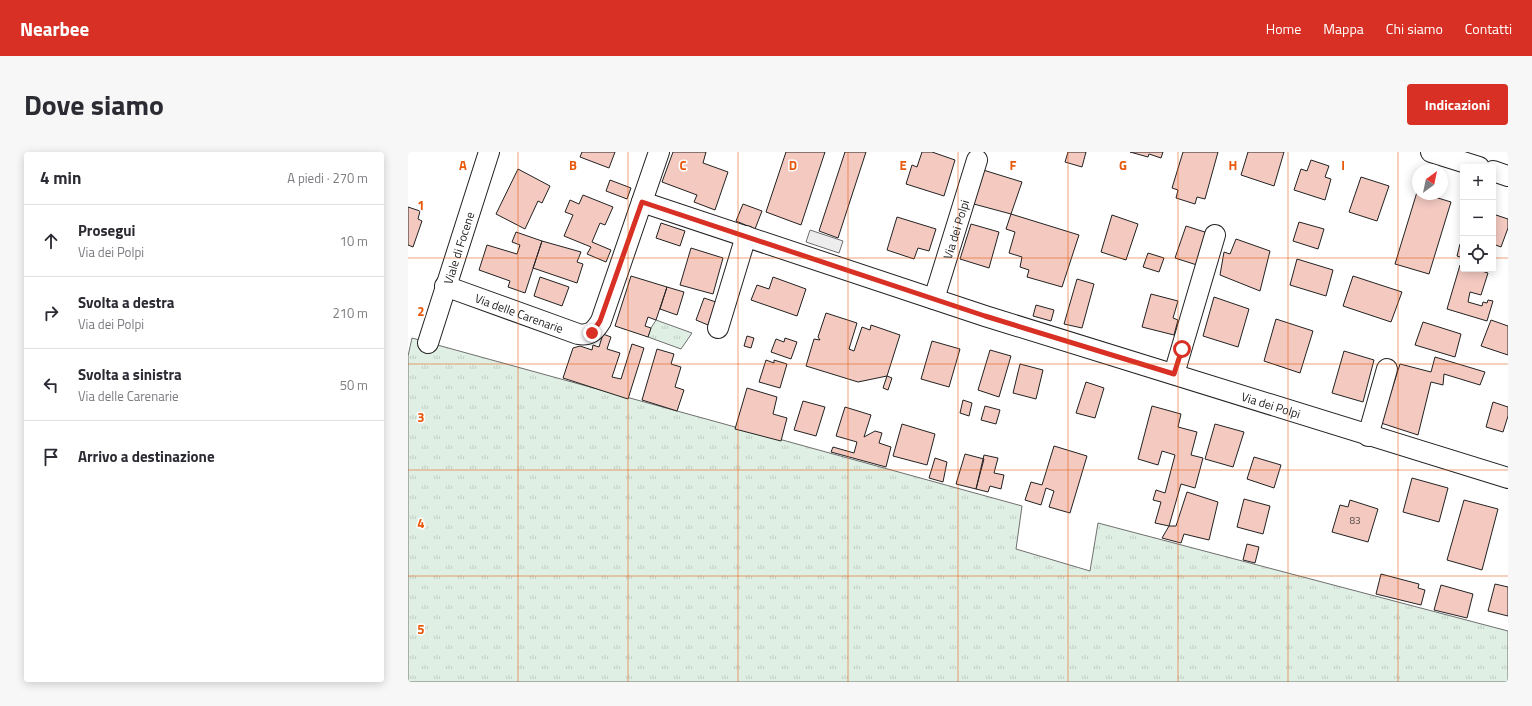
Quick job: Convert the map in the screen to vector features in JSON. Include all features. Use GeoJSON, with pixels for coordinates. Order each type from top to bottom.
{"type":"FeatureCollection","features":[{"type":"Feature","properties":{"kind":"street","name":"Viale di Focene"},"geometry":{"type":"LineString","coordinates":[[428,343],[489,152]]}},
{"type":"Feature","properties":{"kind":"street","name":"Via delle Carenarie"},"geometry":{"type":"LineString","coordinates":[[445,286],[578,334],[587,335],[592,333],[600,321],[658,152]]}},
{"type":"Feature","properties":{"kind":"street"},"geometry":{"type":"LineString","coordinates":[[1431,152],[1469,164]]}},
{"type":"Feature","properties":{"kind":"street","name":"Via dei Polpi"},"geometry":{"type":"LineString","coordinates":[[934,299],[977,160]]}},
{"type":"Feature","properties":{"kind":"street"},"geometry":{"type":"LineString","coordinates":[[1496,172],[1508,176]]}},
{"type":"Feature","properties":{"kind":"street","name":"Via dei Polpi"},"geometry":{"type":"LineString","coordinates":[[642,202],[934,299],[1368,436],[1507,474]]}},
{"type":"Feature","properties":{"kind":"street"},"geometry":{"type":"LineString","coordinates":[[1174,374],[1216,235]]}},
{"type":"Feature","properties":{"kind":"street"},"geometry":{"type":"LineString","coordinates":[[718,328],[746,236]]}},
{"type":"Feature","properties":{"kind":"street"},"geometry":{"type":"LineString","coordinates":[[1368,436],[1387,369]]}},
{"type":"Feature","properties":{"kind":"green space"},"geometry":{"type":"Polygon","coordinates":[[[656,320],[692,333],[681,349],[648,337],[656,320]]]}},
{"type":"Feature","properties":{"kind":"green space"},"geometry":{"type":"Polygon","coordinates":[[[412,338],[1022,506],[1016,549],[1090,571],[1098,523],[1508,631],[1508,682],[408,682],[408,356],[412,338]]]}},
{"type":"Feature","properties":{"kind":"shaded area"},"geometry":{"type":"Polygon","coordinates":[[[810,230],[843,241],[839,253],[806,242],[810,230]]]}},
{"type":"Feature","properties":{"kind":"building"},"geometry":{"type":"Polygon","coordinates":[[[582,152],[615,152],[609,168],[580,157],[582,152]]]}},
{"type":"Feature","properties":{"kind":"building"},"geometry":{"type":"Polygon","coordinates":[[[673,152],[706,152],[703,163],[728,172],[715,210],[694,202],[697,195],[662,182],[673,152]]]}},
{"type":"Feature","properties":{"kind":"building"},"geometry":{"type":"Polygon","coordinates":[[[786,152],[825,152],[801,225],[766,212],[786,152]]]}},
{"type":"Feature","properties":{"kind":"building"},"geometry":{"type":"Polygon","coordinates":[[[845,152],[866,152],[838,238],[819,231],[845,152]]]}},
{"type":"Feature","properties":{"kind":"building"},"geometry":{"type":"Polygon","coordinates":[[[922,152],[932,152],[955,160],[944,196],[906,184],[912,165],[917,167],[922,152]]]}},
{"type":"Feature","properties":{"kind":"building"},"geometry":{"type":"Polygon","coordinates":[[[1068,152],[1086,152],[1082,167],[1065,162],[1068,152]]]}},
{"type":"Feature","properties":{"kind":"building"},"geometry":{"type":"Polygon","coordinates":[[[1130,152],[1163,152],[1161,158],[1149,154],[1148,157],[1130,152]]]}},
{"type":"Feature","properties":{"kind":"building"},"geometry":{"type":"Polygon","coordinates":[[[1183,152],[1218,152],[1205,199],[1197,197],[1195,204],[1176,198],[1178,190],[1172,188],[1183,152]]]}},
{"type":"Feature","properties":{"kind":"building"},"geometry":{"type":"Polygon","coordinates":[[[1248,152],[1284,152],[1274,186],[1241,175],[1248,152]]]}},
{"type":"Feature","properties":{"kind":"building"},"geometry":{"type":"Polygon","coordinates":[[[1311,160],[1329,166],[1325,177],[1331,179],[1325,200],[1294,190],[1301,169],[1307,171],[1311,160]]]}},
{"type":"Feature","properties":{"kind":"building"},"geometry":{"type":"Polygon","coordinates":[[[518,169],[550,186],[542,203],[538,201],[525,229],[496,214],[518,169]]]}},
{"type":"Feature","properties":{"kind":"building"},"geometry":{"type":"Polygon","coordinates":[[[980,169],[1022,182],[1011,214],[970,203],[980,169]]]}},
{"type":"Feature","properties":{"kind":"building"},"geometry":{"type":"Polygon","coordinates":[[[1361,177],[1389,186],[1377,221],[1349,212],[1361,177]]]}},
{"type":"Feature","properties":{"kind":"building"},"geometry":{"type":"Polygon","coordinates":[[[610,180],[631,188],[627,199],[606,191],[610,180]]]}},
{"type":"Feature","properties":{"kind":"building"},"geometry":{"type":"Polygon","coordinates":[[[583,195],[613,207],[605,225],[600,223],[592,242],[611,250],[606,262],[587,254],[591,247],[564,236],[573,215],[565,212],[570,200],[579,204],[583,195]]]}},
{"type":"Feature","properties":{"kind":"building"},"geometry":{"type":"Polygon","coordinates":[[[1415,200],[1444,200],[1451,202],[1429,274],[1395,264],[1415,200]]]}},
{"type":"Feature","properties":{"kind":"building"},"geometry":{"type":"Polygon","coordinates":[[[743,204],[762,211],[755,229],[736,221],[743,204]]]}},
{"type":"Feature","properties":{"kind":"building"},"geometry":{"type":"Polygon","coordinates":[[[408,207],[420,211],[418,219],[422,221],[413,247],[408,245],[408,207]]]}},
{"type":"Feature","properties":{"kind":"building"},"geometry":{"type":"Polygon","coordinates":[[[1011,214],[1079,235],[1062,287],[1027,277],[1029,270],[1020,267],[1022,257],[1009,253],[1015,232],[1006,229],[1011,214]]]}},
{"type":"Feature","properties":{"kind":"building"},"geometry":{"type":"Polygon","coordinates":[[[1112,215],[1138,224],[1126,260],[1101,252],[1112,215]]]}},
{"type":"Feature","properties":{"kind":"building"},"geometry":{"type":"Polygon","coordinates":[[[1496,215],[1508,219],[1508,228],[1501,247],[1496,245],[1496,215]]]}},
{"type":"Feature","properties":{"kind":"building"},"geometry":{"type":"Polygon","coordinates":[[[897,217],[936,229],[929,251],[918,248],[914,259],[887,250],[897,217]]]}},
{"type":"Feature","properties":{"kind":"building"},"geometry":{"type":"Polygon","coordinates":[[[1299,222],[1324,229],[1318,249],[1293,241],[1299,222]]]}},
{"type":"Feature","properties":{"kind":"building"},"geometry":{"type":"Polygon","coordinates":[[[661,223],[685,231],[680,246],[656,238],[661,223]]]}},
{"type":"Feature","properties":{"kind":"building"},"geometry":{"type":"Polygon","coordinates":[[[971,224],[999,232],[989,268],[960,259],[971,224]]]}},
{"type":"Feature","properties":{"kind":"building"},"geometry":{"type":"Polygon","coordinates":[[[1186,226],[1211,234],[1200,266],[1175,258],[1186,226]]]}},
{"type":"Feature","properties":{"kind":"building"},"geometry":{"type":"Polygon","coordinates":[[[516,232],[542,241],[525,293],[508,287],[510,281],[479,270],[487,245],[517,254],[520,245],[512,242],[516,232]]]}},
{"type":"Feature","properties":{"kind":"building"},"geometry":{"type":"Polygon","coordinates":[[[1236,239],[1270,251],[1260,291],[1220,275],[1224,252],[1230,254],[1236,239]]]}},
{"type":"Feature","properties":{"kind":"building"},"geometry":{"type":"Polygon","coordinates":[[[542,241],[581,252],[577,262],[583,264],[577,283],[533,268],[542,241]]]}},
{"type":"Feature","properties":{"kind":"building"},"geometry":{"type":"Polygon","coordinates":[[[1460,244],[1460,257],[1457,256],[1460,244]]]}},
{"type":"Feature","properties":{"kind":"building"},"geometry":{"type":"Polygon","coordinates":[[[691,248],[723,258],[713,294],[680,285],[691,248]]]}},
{"type":"Feature","properties":{"kind":"building"},"geometry":{"type":"Polygon","coordinates":[[[1148,253],[1164,258],[1159,272],[1143,267],[1148,253]]]}},
{"type":"Feature","properties":{"kind":"building"},"geometry":{"type":"Polygon","coordinates":[[[1297,259],[1333,270],[1326,296],[1290,285],[1297,259]]]}},
{"type":"Feature","properties":{"kind":"building"},"geometry":{"type":"Polygon","coordinates":[[[1460,265],[1460,272],[1488,273],[1481,295],[1470,292],[1468,302],[1482,306],[1483,302],[1487,303],[1488,300],[1493,301],[1487,321],[1447,309],[1460,265]]]}},
{"type":"Feature","properties":{"kind":"building"},"geometry":{"type":"Polygon","coordinates":[[[631,276],[667,287],[656,320],[648,317],[645,326],[651,328],[648,337],[615,326],[631,276]]]}},
{"type":"Feature","properties":{"kind":"building"},"geometry":{"type":"Polygon","coordinates":[[[1353,276],[1402,292],[1391,322],[1343,306],[1353,276]]]}},
{"type":"Feature","properties":{"kind":"building"},"geometry":{"type":"Polygon","coordinates":[[[540,277],[569,287],[562,306],[534,296],[540,277]]]}},
{"type":"Feature","properties":{"kind":"building"},"geometry":{"type":"Polygon","coordinates":[[[773,277],[806,289],[797,316],[751,300],[757,285],[769,289],[773,277]]]}},
{"type":"Feature","properties":{"kind":"building"},"geometry":{"type":"Polygon","coordinates":[[[1077,279],[1094,284],[1082,328],[1064,324],[1077,279]]]}},
{"type":"Feature","properties":{"kind":"building"},"geometry":{"type":"Polygon","coordinates":[[[667,287],[684,292],[677,315],[660,309],[667,287]]]}},
{"type":"Feature","properties":{"kind":"building"},"geometry":{"type":"Polygon","coordinates":[[[1151,294],[1178,301],[1173,318],[1178,320],[1174,335],[1142,327],[1151,294]]]}},
{"type":"Feature","properties":{"kind":"building"},"geometry":{"type":"Polygon","coordinates":[[[1214,297],[1249,309],[1238,347],[1203,336],[1214,297]]]}},
{"type":"Feature","properties":{"kind":"building"},"geometry":{"type":"Polygon","coordinates":[[[704,298],[716,302],[708,325],[696,320],[704,298]]]}},
{"type":"Feature","properties":{"kind":"building"},"geometry":{"type":"Polygon","coordinates":[[[1036,305],[1054,310],[1051,321],[1033,316],[1036,305]]]}},
{"type":"Feature","properties":{"kind":"building"},"geometry":{"type":"Polygon","coordinates":[[[826,313],[857,323],[849,349],[854,351],[862,327],[870,330],[871,325],[900,335],[887,376],[858,382],[806,366],[814,339],[820,340],[818,337],[826,313]]]}},
{"type":"Feature","properties":{"kind":"building"},"geometry":{"type":"Polygon","coordinates":[[[1276,319],[1313,331],[1300,373],[1264,361],[1276,319]]]}},
{"type":"Feature","properties":{"kind":"building"},"geometry":{"type":"Polygon","coordinates":[[[1491,320],[1508,326],[1508,355],[1481,346],[1491,320]]]}},
{"type":"Feature","properties":{"kind":"building"},"geometry":{"type":"Polygon","coordinates":[[[1423,322],[1461,334],[1455,357],[1415,345],[1423,322]]]}},
{"type":"Feature","properties":{"kind":"building"},"geometry":{"type":"Polygon","coordinates":[[[603,334],[611,337],[607,349],[620,353],[612,377],[621,379],[632,344],[644,348],[628,399],[563,378],[573,348],[580,346],[592,350],[593,345],[599,347],[603,334]]]}},
{"type":"Feature","properties":{"kind":"building"},"geometry":{"type":"Polygon","coordinates":[[[747,336],[754,338],[751,348],[744,346],[747,336]]]}},
{"type":"Feature","properties":{"kind":"building"},"geometry":{"type":"Polygon","coordinates":[[[785,338],[797,342],[791,359],[771,352],[776,339],[784,342],[785,338]]]}},
{"type":"Feature","properties":{"kind":"building"},"geometry":{"type":"Polygon","coordinates":[[[932,341],[960,349],[949,387],[921,379],[932,341]]]}},
{"type":"Feature","properties":{"kind":"building"},"geometry":{"type":"Polygon","coordinates":[[[657,349],[674,354],[671,364],[681,367],[675,387],[684,390],[677,411],[642,400],[657,349]]]}},
{"type":"Feature","properties":{"kind":"building"},"geometry":{"type":"Polygon","coordinates":[[[990,350],[1011,356],[999,397],[978,390],[990,350]]]}},
{"type":"Feature","properties":{"kind":"building"},"geometry":{"type":"Polygon","coordinates":[[[1344,351],[1374,360],[1363,402],[1332,393],[1344,351]]]}},
{"type":"Feature","properties":{"kind":"building"},"geometry":{"type":"Polygon","coordinates":[[[1435,357],[1485,372],[1480,385],[1444,374],[1443,385],[1431,382],[1418,435],[1381,423],[1400,364],[1431,372],[1435,357]]]}},
{"type":"Feature","properties":{"kind":"building"},"geometry":{"type":"Polygon","coordinates":[[[766,360],[774,363],[774,360],[787,364],[780,388],[759,382],[766,360]]]}},
{"type":"Feature","properties":{"kind":"building"},"geometry":{"type":"Polygon","coordinates":[[[1020,364],[1043,370],[1036,399],[1013,393],[1020,364]]]}},
{"type":"Feature","properties":{"kind":"building"},"geometry":{"type":"Polygon","coordinates":[[[887,376],[892,378],[888,390],[883,388],[887,376]]]}},
{"type":"Feature","properties":{"kind":"building"},"geometry":{"type":"Polygon","coordinates":[[[1086,382],[1104,388],[1095,418],[1076,413],[1086,382]]]}},
{"type":"Feature","properties":{"kind":"building"},"geometry":{"type":"Polygon","coordinates":[[[747,388],[777,397],[773,414],[787,418],[781,441],[735,429],[747,388]]]}},
{"type":"Feature","properties":{"kind":"building"},"geometry":{"type":"Polygon","coordinates":[[[963,400],[972,403],[969,416],[960,413],[963,400]]]}},
{"type":"Feature","properties":{"kind":"building"},"geometry":{"type":"Polygon","coordinates":[[[803,401],[825,407],[816,436],[794,430],[803,401]]]}},
{"type":"Feature","properties":{"kind":"building"},"geometry":{"type":"Polygon","coordinates":[[[1493,402],[1508,407],[1508,416],[1503,432],[1486,427],[1493,402]]]}},
{"type":"Feature","properties":{"kind":"building"},"geometry":{"type":"Polygon","coordinates":[[[985,406],[1000,410],[996,424],[981,420],[985,406]]]}},
{"type":"Feature","properties":{"kind":"building"},"geometry":{"type":"Polygon","coordinates":[[[1152,406],[1181,414],[1178,427],[1197,432],[1191,455],[1203,458],[1195,488],[1181,484],[1169,526],[1155,523],[1161,502],[1153,500],[1156,490],[1165,493],[1175,455],[1162,451],[1158,465],[1138,459],[1152,406]]]}},
{"type":"Feature","properties":{"kind":"building"},"geometry":{"type":"Polygon","coordinates":[[[845,407],[871,415],[864,437],[875,431],[882,433],[879,443],[891,447],[886,467],[831,452],[833,447],[854,453],[857,442],[836,436],[845,407]]]}},
{"type":"Feature","properties":{"kind":"building"},"geometry":{"type":"Polygon","coordinates":[[[902,424],[935,434],[927,465],[893,456],[902,424]]]}},
{"type":"Feature","properties":{"kind":"building"},"geometry":{"type":"Polygon","coordinates":[[[1215,424],[1244,432],[1233,467],[1205,459],[1215,424]]]}},
{"type":"Feature","properties":{"kind":"building"},"geometry":{"type":"Polygon","coordinates":[[[1054,446],[1087,456],[1070,513],[1049,507],[1054,491],[1046,488],[1041,505],[1025,500],[1031,482],[1042,485],[1054,446]]]}},
{"type":"Feature","properties":{"kind":"building"},"geometry":{"type":"Polygon","coordinates":[[[965,454],[984,459],[976,489],[956,484],[965,454]]]}},
{"type":"Feature","properties":{"kind":"building"},"geometry":{"type":"Polygon","coordinates":[[[984,455],[998,458],[994,473],[1004,475],[1001,489],[990,486],[988,492],[976,489],[984,455]]]}},
{"type":"Feature","properties":{"kind":"building"},"geometry":{"type":"Polygon","coordinates":[[[1254,457],[1281,465],[1274,488],[1247,479],[1254,457]]]}},
{"type":"Feature","properties":{"kind":"building"},"geometry":{"type":"Polygon","coordinates":[[[935,458],[947,462],[943,482],[929,478],[935,458]]]}},
{"type":"Feature","properties":{"kind":"building"},"geometry":{"type":"Polygon","coordinates":[[[1412,478],[1448,488],[1439,522],[1403,512],[1412,478]]]}},
{"type":"Feature","properties":{"kind":"building"},"geometry":{"type":"Polygon","coordinates":[[[1187,492],[1218,502],[1209,540],[1184,534],[1181,543],[1162,538],[1169,526],[1176,526],[1187,492]]]}},
{"type":"Feature","properties":{"kind":"building"},"geometry":{"type":"Polygon","coordinates":[[[1244,499],[1270,506],[1263,534],[1237,527],[1244,499]]]}},
{"type":"Feature","properties":{"kind":"building"},"geometry":{"type":"Polygon","coordinates":[[[1350,500],[1378,509],[1368,542],[1332,532],[1340,505],[1348,507],[1350,500]]]}},
{"type":"Feature","properties":{"kind":"building"},"geometry":{"type":"Polygon","coordinates":[[[1464,500],[1498,509],[1482,570],[1447,560],[1464,500]]]}},
{"type":"Feature","properties":{"kind":"building"},"geometry":{"type":"Polygon","coordinates":[[[1247,544],[1259,547],[1255,563],[1243,560],[1247,544]]]}},
{"type":"Feature","properties":{"kind":"building"},"geometry":{"type":"Polygon","coordinates":[[[1381,574],[1419,584],[1418,588],[1425,590],[1421,605],[1376,594],[1381,574]]]}},
{"type":"Feature","properties":{"kind":"building"},"geometry":{"type":"Polygon","coordinates":[[[1495,584],[1508,587],[1508,616],[1488,611],[1495,584]]]}},
{"type":"Feature","properties":{"kind":"building"},"geometry":{"type":"Polygon","coordinates":[[[1441,585],[1473,594],[1467,618],[1434,610],[1441,585]]]}},
{"type":"Feature","properties":{"kind":"route"},"geometry":{"type":"LineString","coordinates":[[592,333],[600,321],[642,202],[985,316],[1174,374],[1182,349]]}}]}
